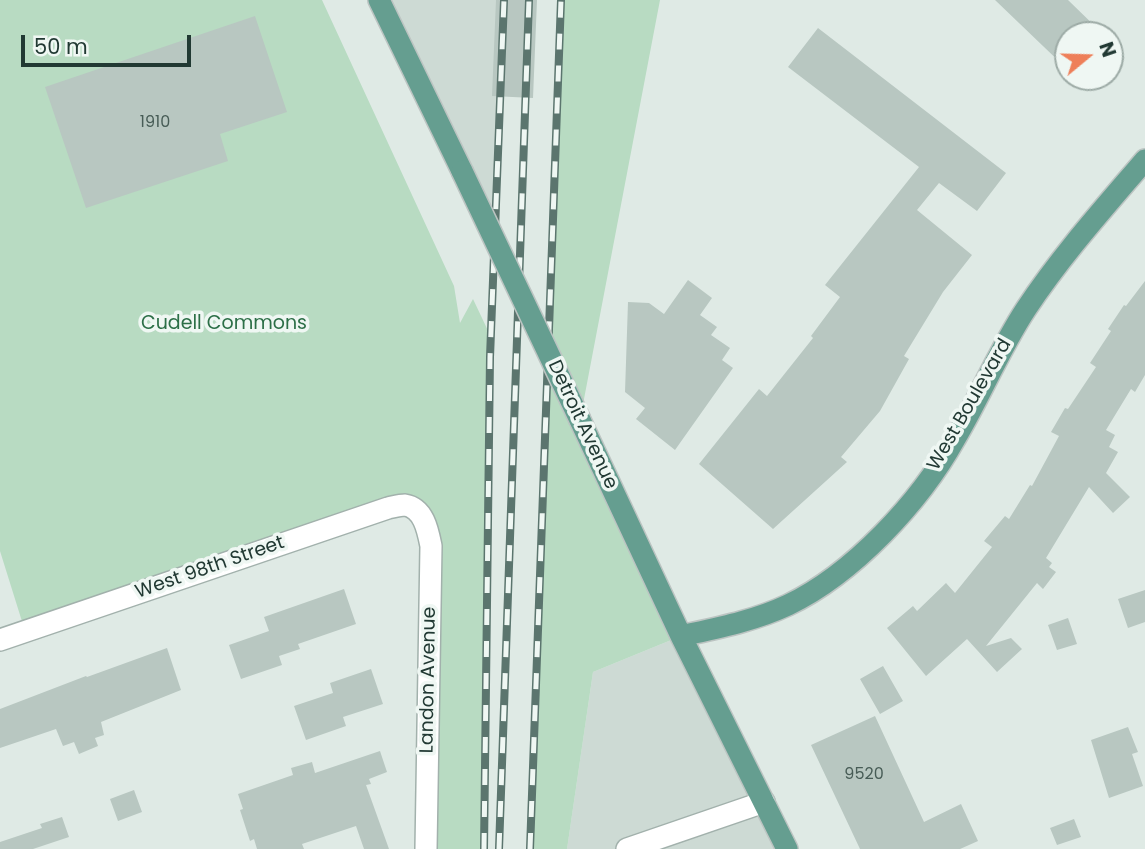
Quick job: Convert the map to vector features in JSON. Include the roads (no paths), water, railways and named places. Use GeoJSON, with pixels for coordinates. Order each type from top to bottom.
{"type":"FeatureCollection","features":[{"type":"Feature","properties":{"kind":"main road","name":"Detroit Avenue"},"geometry":{"type":"LineString","coordinates":[[379,0],[681,636],[787,849]]}},
{"type":"Feature","properties":{"kind":"main road","name":"West Boulevard"},"geometry":{"type":"LineString","coordinates":[[681,636],[756,617],[788,605],[817,588],[872,544],[940,464],[978,399],[1013,330],[1041,288],[1145,160]]}},
{"type":"Feature","properties":{"kind":"street","name":"West 98th Street"},"geometry":{"type":"LineString","coordinates":[[0,640],[388,508],[406,505],[420,514]]}},
{"type":"Feature","properties":{"kind":"street","name":"Landon Avenue"},"geometry":{"type":"LineString","coordinates":[[420,514],[428,528],[431,546],[426,849]]}},
{"type":"Feature","properties":{"kind":"street"},"geometry":{"type":"LineString","coordinates":[[627,849],[764,802]]}},
{"type":"Feature","properties":{"kind":"railway"},"geometry":{"type":"LineString","coordinates":[[484,849],[490,357],[504,0]]}},
{"type":"Feature","properties":{"kind":"railway"},"geometry":{"type":"LineString","coordinates":[[499,849],[529,0]]}},
{"type":"Feature","properties":{"kind":"railway"},"geometry":{"type":"LineString","coordinates":[[530,849],[561,0]]}},
{"type":"Feature","properties":{"kind":"park label","name":"Cudell Commons"},"geometry":{"type":"Point","coordinates":[224,324]}}]}
